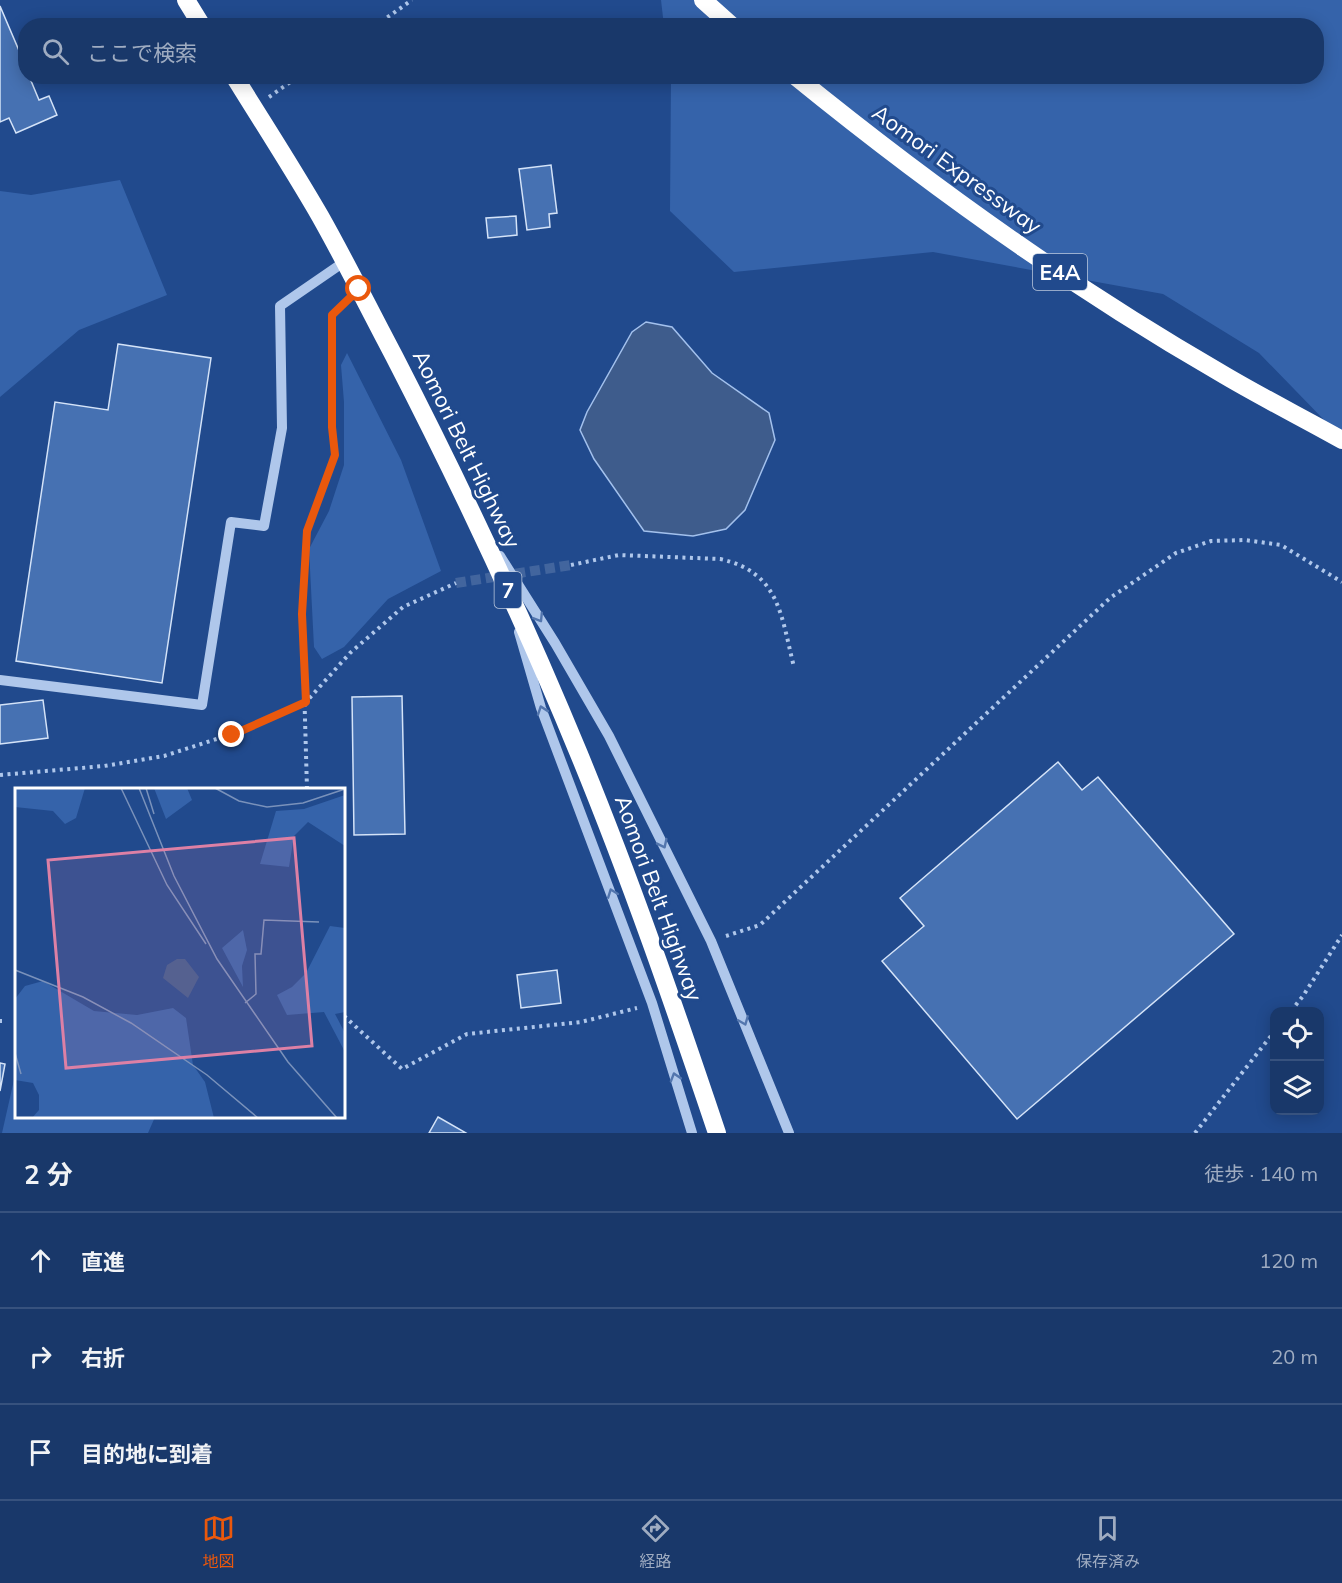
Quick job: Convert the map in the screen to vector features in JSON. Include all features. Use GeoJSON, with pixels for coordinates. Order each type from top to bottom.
{"type":"FeatureCollection","features":[{"type":"Feature","properties":{"kind":"highway"},"geometry":{"type":"LineString","coordinates":[[186,0],[197,18]]}},
{"type":"Feature","properties":{"kind":"highway"},"geometry":{"type":"LineString","coordinates":[[703,0],[723,18]]}},
{"type":"Feature","properties":{"kind":"highway","name":"Aomori Belt Highway"},"geometry":{"type":"LineString","coordinates":[[239,84],[320,216],[474,515],[503,577],[579,754],[634,896],[667,984],[717,1133]]}},
{"type":"Feature","properties":{"kind":"highway","name":"Aomori Expressway"},"geometry":{"type":"LineString","coordinates":[[805,84],[848,120],[970,211],[1083,288],[1218,372],[1342,440]]}},
{"type":"Feature","properties":{"kind":"street"},"geometry":{"type":"LineString","coordinates":[[0,680],[202,705],[231,522],[264,526],[282,428],[280,306],[344,262]]}},
{"type":"Feature","properties":{"kind":"street"},"geometry":{"type":"LineString","coordinates":[[474,515],[555,643],[609,736],[711,941],[789,1133]]}},
{"type":"Feature","properties":{"kind":"street"},"geometry":{"type":"LineString","coordinates":[[503,577],[541,708],[652,1003],[692,1133]]}},
{"type":"Feature","properties":{"kind":"path"},"geometry":{"type":"LineString","coordinates":[[386,18],[412,0]]}},
{"type":"Feature","properties":{"kind":"path"},"geometry":{"type":"LineString","coordinates":[[253,108],[288,84]]}},
{"type":"Feature","properties":{"kind":"path"},"geometry":{"type":"LineString","coordinates":[[307,788],[302,614],[307,531],[335,455],[332,427],[332,315],[359,289]]}},
{"type":"Feature","properties":{"kind":"path"},"geometry":{"type":"LineString","coordinates":[[711,941],[760,925],[1110,598],[1176,554],[1211,541],[1245,540],[1281,545],[1342,582]]}},
{"type":"Feature","properties":{"kind":"path"},"geometry":{"type":"LineString","coordinates":[[571,565],[619,555],[734,562],[754,572],[775,597],[794,667]]}},
{"type":"Feature","properties":{"kind":"path"},"geometry":{"type":"LineString","coordinates":[[0,775],[104,766],[164,756],[232,735],[306,702],[350,653],[403,607],[456,584]]}},
{"type":"Feature","properties":{"kind":"path"},"geometry":{"type":"LineString","coordinates":[[1293,1007],[1342,935]]}},
{"type":"Feature","properties":{"kind":"path"},"geometry":{"type":"LineString","coordinates":[[345,1017],[402,1070],[467,1034],[581,1022],[652,1003]]}},
{"type":"Feature","properties":{"kind":"path"},"geometry":{"type":"LineString","coordinates":[[1195,1133],[1270,1038]]}},
{"type":"Feature","properties":{"kind":"shaded area"},"geometry":{"type":"Polygon","coordinates":[[[661,0],[1342,0],[1342,432],[1327,423],[1259,353],[1163,294],[933,252],[734,272],[670,211],[671,84],[1324,84],[1324,18],[663,18],[661,0]]]}},
{"type":"Feature","properties":{"kind":"shaded area"},"geometry":{"type":"Polygon","coordinates":[[[120,180],[167,295],[79,330],[0,397],[0,191],[31,195],[120,180]]]}},
{"type":"Feature","properties":{"kind":"shaded area"},"geometry":{"type":"Polygon","coordinates":[[[646,322],[672,327],[712,373],[769,413],[775,440],[745,510],[726,529],[693,536],[644,531],[594,459],[580,430],[587,412],[632,332],[646,322]]]}},
{"type":"Feature","properties":{"kind":"shaded area"},"geometry":{"type":"Polygon","coordinates":[[[347,353],[401,460],[441,571],[388,599],[344,647],[322,659],[314,647],[309,549],[329,511],[344,465],[344,402],[341,365],[347,353]]]}},
{"type":"Feature","properties":{"kind":"shaded area"},"geometry":{"type":"Polygon","coordinates":[[[15,1075],[15,1118],[155,1118],[148,1133],[2,1133],[15,1075]]]}},
{"type":"Feature","properties":{"kind":"building"},"geometry":{"type":"Polygon","coordinates":[[[0,6],[18,48],[18,84],[32,84],[39,100],[49,96],[57,115],[16,133],[9,118],[0,122],[0,6]]]}},
{"type":"Feature","properties":{"kind":"building"},"geometry":{"type":"Polygon","coordinates":[[[551,165],[557,213],[549,214],[550,227],[527,230],[519,169],[551,165]]]}},
{"type":"Feature","properties":{"kind":"building"},"geometry":{"type":"Polygon","coordinates":[[[516,216],[517,235],[488,238],[486,218],[516,216]]]}},
{"type":"Feature","properties":{"kind":"building"},"geometry":{"type":"Polygon","coordinates":[[[118,344],[211,358],[162,683],[16,661],[55,402],[108,410],[118,344]]]}},
{"type":"Feature","properties":{"kind":"building"},"geometry":{"type":"Polygon","coordinates":[[[402,696],[405,834],[354,835],[352,697],[402,696]]]}},
{"type":"Feature","properties":{"kind":"building"},"geometry":{"type":"Polygon","coordinates":[[[43,700],[48,738],[0,744],[0,705],[43,700]]]}},
{"type":"Feature","properties":{"kind":"building"},"geometry":{"type":"Polygon","coordinates":[[[1058,762],[1082,790],[1098,777],[1234,934],[1017,1119],[882,961],[924,926],[900,898],[1058,762]]]}},
{"type":"Feature","properties":{"kind":"building"},"geometry":{"type":"Polygon","coordinates":[[[557,970],[561,1003],[521,1008],[517,975],[557,970]]]}},
{"type":"Feature","properties":{"kind":"building"},"geometry":{"type":"Polygon","coordinates":[[[0,1063],[5,1064],[0,1091],[0,1063]]]}},
{"type":"Feature","properties":{"kind":"building"},"geometry":{"type":"Polygon","coordinates":[[[438,1117],[466,1133],[429,1133],[438,1117]]]}},
{"type":"Feature","properties":{"kind":"tunnel"},"geometry":{"type":"LineString","coordinates":[[456,583],[571,565]]}},
{"type":"Feature","properties":{"kind":"route"},"geometry":{"type":"LineString","coordinates":[[232,735],[306,702],[302,614],[307,531],[335,455],[332,427],[332,315],[359,289]]}}]}
